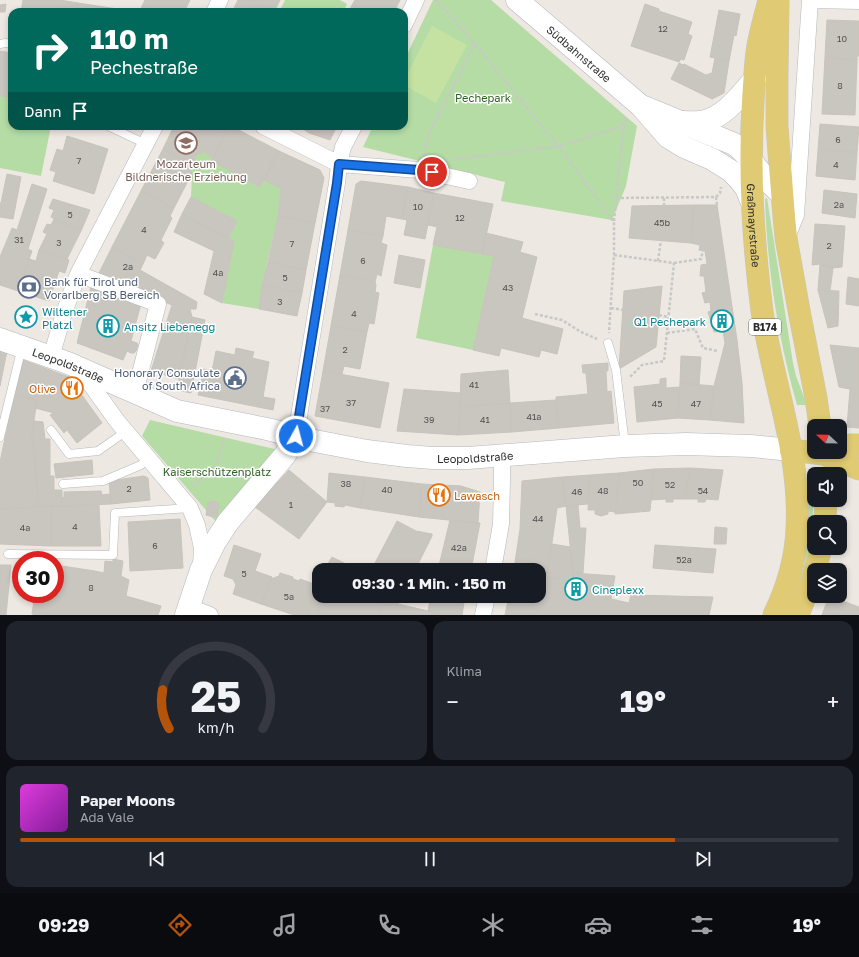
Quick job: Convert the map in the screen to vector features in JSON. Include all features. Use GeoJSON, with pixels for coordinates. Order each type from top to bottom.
{"type":"FeatureCollection","features":[{"type":"Feature","properties":{"kind":"main road","name":"Graßmayrstraße"},"geometry":{"type":"LineString","coordinates":[[769,0],[757,51],[752,129],[752,203],[755,251],[763,313],[770,354],[791,450]]}},
{"type":"Feature","properties":{"kind":"main road"},"geometry":{"type":"LineString","coordinates":[[778,0],[777,120],[786,238],[818,405],[819,419]]}},
{"type":"Feature","properties":{"kind":"main road","name":"Leopoldstraße"},"geometry":{"type":"LineString","coordinates":[[847,446],[859,445]]}},
{"type":"Feature","properties":{"kind":"main road","name":"Leopoldstraße"},"geometry":{"type":"LineString","coordinates":[[791,450],[807,453]]}},
{"type":"Feature","properties":{"kind":"main road","name":"B174"},"geometry":{"type":"LineString","coordinates":[[774,615],[785,590],[790,573],[794,556],[797,530],[797,492],[791,450]]}},
{"type":"Feature","properties":{"kind":"main road","name":"Leopoldstraße"},"geometry":{"type":"LineString","coordinates":[[835,459],[859,469]]}},
{"type":"Feature","properties":{"kind":"main road"},"geometry":{"type":"LineString","coordinates":[[798,615],[807,592]]}},
{"type":"Feature","properties":{"kind":"street"},"geometry":{"type":"LineString","coordinates":[[408,17],[416,0]]}},
{"type":"Feature","properties":{"kind":"street"},"geometry":{"type":"LineString","coordinates":[[786,238],[796,215],[810,0],[859,1]]}},
{"type":"Feature","properties":{"kind":"street","name":"Südbahnstraße"},"geometry":{"type":"LineString","coordinates":[[526,5],[641,106]]}},
{"type":"Feature","properties":{"kind":"street"},"geometry":{"type":"LineString","coordinates":[[681,122],[704,121],[723,113],[755,79]]}},
{"type":"Feature","properties":{"kind":"street"},"geometry":{"type":"LineString","coordinates":[[641,106],[734,144],[752,160],[769,182],[782,194]]}},
{"type":"Feature","properties":{"kind":"street"},"geometry":{"type":"LineString","coordinates":[[641,106],[668,137],[684,147],[723,165],[738,178],[746,188],[752,203]]}},
{"type":"Feature","properties":{"kind":"street"},"geometry":{"type":"LineString","coordinates":[[51,357],[64,313],[78,274],[153,130]]}},
{"type":"Feature","properties":{"kind":"street"},"geometry":{"type":"LineString","coordinates":[[271,130],[339,164],[419,170],[469,181]]}},
{"type":"Feature","properties":{"kind":"street"},"geometry":{"type":"LineString","coordinates":[[210,615],[187,611],[201,570],[215,542],[228,522],[285,455],[296,436],[339,164],[343,147],[352,130]]}},
{"type":"Feature","properties":{"kind":"street"},"geometry":{"type":"LineString","coordinates":[[78,274],[158,304],[135,392]]}},
{"type":"Feature","properties":{"kind":"street","name":"Leopoldstraße"},"geometry":{"type":"LineString","coordinates":[[0,339],[79,368],[106,390],[135,392],[177,411],[367,451],[433,458],[468,458],[625,446],[686,444],[751,446],[791,450]]}},
{"type":"Feature","properties":{"kind":"street"},"geometry":{"type":"LineString","coordinates":[[106,390],[117,422],[190,508],[198,525],[202,548],[201,570]]}},
{"type":"Feature","properties":{"kind":"street"},"geometry":{"type":"LineString","coordinates":[[494,563],[501,524],[502,456]]}},
{"type":"Feature","properties":{"kind":"street"},"geometry":{"type":"LineString","coordinates":[[483,615],[486,603]]}},
{"type":"Feature","properties":{"kind":"lane"},"geometry":{"type":"LineString","coordinates":[[116,130],[146,144]]}},
{"type":"Feature","properties":{"kind":"lane"},"geometry":{"type":"LineString","coordinates":[[608,343],[616,370],[625,446]]}},
{"type":"Feature","properties":{"kind":"lane"},"geometry":{"type":"LineString","coordinates":[[0,438],[22,346]]}},
{"type":"Feature","properties":{"kind":"lane"},"geometry":{"type":"LineString","coordinates":[[51,430],[69,454],[98,451],[125,432]]}},
{"type":"Feature","properties":{"kind":"lane"},"geometry":{"type":"LineString","coordinates":[[63,484],[103,481],[141,465],[148,459]]}},
{"type":"Feature","properties":{"kind":"lane"},"geometry":{"type":"LineString","coordinates":[[8,554],[113,555],[115,513],[190,508]]}},
{"type":"Feature","properties":{"kind":"path"},"geometry":{"type":"LineString","coordinates":[[436,0],[475,44],[558,146],[614,222]]}},
{"type":"Feature","properties":{"kind":"path"},"geometry":{"type":"LineString","coordinates":[[419,170],[429,134],[475,44]]}},
{"type":"Feature","properties":{"kind":"path"},"geometry":{"type":"LineString","coordinates":[[444,161],[558,146],[618,128],[641,106]]}},
{"type":"Feature","properties":{"kind":"path"},"geometry":{"type":"LineString","coordinates":[[535,314],[562,320],[581,332],[608,343],[614,255],[614,222],[624,122]]}},
{"type":"Feature","properties":{"kind":"path"},"geometry":{"type":"LineString","coordinates":[[616,198],[716,197],[717,205]]}},
{"type":"Feature","properties":{"kind":"path"},"geometry":{"type":"LineString","coordinates":[[664,198],[664,206]]}},
{"type":"Feature","properties":{"kind":"path"},"geometry":{"type":"LineString","coordinates":[[658,261],[661,240]]}},
{"type":"Feature","properties":{"kind":"path"},"geometry":{"type":"LineString","coordinates":[[614,255],[674,263],[701,259],[703,250]]}},
{"type":"Feature","properties":{"kind":"path"},"geometry":{"type":"LineString","coordinates":[[627,381],[642,365],[664,361],[674,263]]}},
{"type":"Feature","properties":{"kind":"path"},"geometry":{"type":"LineString","coordinates":[[611,308],[623,310]]}},
{"type":"Feature","properties":{"kind":"path"},"geometry":{"type":"LineString","coordinates":[[659,315],[668,317]]}},
{"type":"Feature","properties":{"kind":"path"},"geometry":{"type":"LineString","coordinates":[[667,333],[695,329],[703,348],[718,351]]}},
{"type":"Feature","properties":{"kind":"path"},"geometry":{"type":"LineString","coordinates":[[178,495],[216,468],[229,421]]}},
{"type":"Feature","properties":{"kind":"green space"},"geometry":{"type":"Polygon","coordinates":[[[285,0],[340,0],[347,4],[345,8],[281,8],[285,0]]]}},
{"type":"Feature","properties":{"kind":"green space","name":"Pechepark"},"geometry":{"type":"Polygon","coordinates":[[[433,0],[491,0],[637,126],[626,186],[612,220],[501,201],[505,182],[363,147],[371,130],[408,130],[408,53],[433,0]]]}},
{"type":"Feature","properties":{"kind":"green space"},"geometry":{"type":"Polygon","coordinates":[[[432,26],[467,45],[436,103],[408,87],[408,72],[432,26]]]}},
{"type":"Feature","properties":{"kind":"green space"},"geometry":{"type":"Polygon","coordinates":[[[0,96],[8,97],[8,130],[50,130],[41,176],[0,168],[0,96]]]}},
{"type":"Feature","properties":{"kind":"green space"},"geometry":{"type":"Polygon","coordinates":[[[204,152],[213,158],[213,161],[260,187],[264,180],[281,188],[278,216],[262,285],[259,309],[222,303],[234,241],[228,238],[237,221],[191,197],[192,173],[189,170],[197,154],[204,152]]]}},
{"type":"Feature","properties":{"kind":"green space"},"geometry":{"type":"Polygon","coordinates":[[[767,198],[793,363],[796,376],[807,405],[797,405],[779,329],[768,251],[765,199],[767,198]]]}},
{"type":"Feature","properties":{"kind":"green space"},"geometry":{"type":"Polygon","coordinates":[[[433,245],[494,256],[473,350],[416,338],[433,245]]]}},
{"type":"Feature","properties":{"kind":"green space","name":"Kaiserschützenplatz"},"geometry":{"type":"Polygon","coordinates":[[[150,420],[279,450],[217,523],[142,436],[150,420]]]}},
{"type":"Feature","properties":{"kind":"green space"},"geometry":{"type":"Polygon","coordinates":[[[807,493],[807,507],[813,507],[813,515],[807,515],[807,554],[799,584],[787,615],[784,615],[807,493]]]}},
{"type":"Feature","properties":{"kind":"building"},"geometry":{"type":"Polygon","coordinates":[[[23,0],[60,0],[78,3],[77,8],[22,8],[23,0]]]}},
{"type":"Feature","properties":{"kind":"building"},"geometry":{"type":"Polygon","coordinates":[[[145,0],[190,0],[186,8],[141,8],[145,0]]]}},
{"type":"Feature","properties":{"kind":"building"},"geometry":{"type":"Polygon","coordinates":[[[238,0],[250,0],[266,8],[234,8],[238,0]]]}},
{"type":"Feature","properties":{"kind":"building"},"geometry":{"type":"Polygon","coordinates":[[[250,0],[280,0],[276,8],[266,8],[250,0]]]}},
{"type":"Feature","properties":{"kind":"building"},"geometry":{"type":"Polygon","coordinates":[[[355,0],[400,0],[396,8],[358,8],[352,5],[355,0]]]}},
{"type":"Feature","properties":{"kind":"building"},"geometry":{"type":"Polygon","coordinates":[[[78,3],[111,8],[77,8],[78,3]]]}},
{"type":"Feature","properties":{"kind":"building"},"geometry":{"type":"Polygon","coordinates":[[[6,4],[5,12],[0,12],[0,5],[6,4]]]}},
{"type":"Feature","properties":{"kind":"building"},"geometry":{"type":"Polygon","coordinates":[[[645,4],[659,9],[659,11],[692,22],[688,34],[692,36],[684,60],[681,59],[679,62],[631,46],[645,4]]]}},
{"type":"Feature","properties":{"kind":"building"},"geometry":{"type":"Polygon","coordinates":[[[352,5],[358,8],[351,8],[352,5]]]}},
{"type":"Feature","properties":{"kind":"building"},"geometry":{"type":"Polygon","coordinates":[[[719,10],[740,14],[729,61],[710,57],[719,10]]]}},
{"type":"Feature","properties":{"kind":"building"},"geometry":{"type":"Polygon","coordinates":[[[827,20],[859,21],[859,56],[857,56],[857,61],[825,57],[827,20]]]}},
{"type":"Feature","properties":{"kind":"building"},"geometry":{"type":"Polygon","coordinates":[[[0,51],[8,52],[8,97],[0,96],[0,51]]]}},
{"type":"Feature","properties":{"kind":"building"},"geometry":{"type":"Polygon","coordinates":[[[825,57],[857,61],[855,115],[822,114],[825,57]]]}},
{"type":"Feature","properties":{"kind":"building"},"geometry":{"type":"Polygon","coordinates":[[[715,58],[729,61],[724,93],[712,99],[671,79],[679,63],[706,75],[712,73],[715,58]]]}},
{"type":"Feature","properties":{"kind":"building"},"geometry":{"type":"Polygon","coordinates":[[[820,124],[859,127],[857,152],[818,150],[820,124]]]}},
{"type":"Feature","properties":{"kind":"building"},"geometry":{"type":"Polygon","coordinates":[[[172,130],[227,130],[213,158],[204,152],[197,154],[192,164],[163,149],[172,130]]]}},
{"type":"Feature","properties":{"kind":"building"},"geometry":{"type":"Polygon","coordinates":[[[227,130],[239,130],[279,151],[260,187],[212,161],[227,130]]]}},
{"type":"Feature","properties":{"kind":"building"},"geometry":{"type":"Polygon","coordinates":[[[305,130],[335,130],[330,140],[309,133],[305,130]]]}},
{"type":"Feature","properties":{"kind":"building"},"geometry":{"type":"Polygon","coordinates":[[[67,136],[108,149],[94,194],[53,181],[56,172],[50,170],[57,149],[63,151],[67,136]]]}},
{"type":"Feature","properties":{"kind":"building"},"geometry":{"type":"Polygon","coordinates":[[[163,149],[192,164],[189,170],[192,173],[174,208],[141,191],[163,149]]]}},
{"type":"Feature","properties":{"kind":"building"},"geometry":{"type":"Polygon","coordinates":[[[818,150],[857,152],[855,180],[816,176],[818,150]]]}},
{"type":"Feature","properties":{"kind":"building"},"geometry":{"type":"Polygon","coordinates":[[[279,151],[320,170],[324,178],[315,223],[278,216],[281,188],[264,180],[279,151]]]}},
{"type":"Feature","properties":{"kind":"building"},"geometry":{"type":"Polygon","coordinates":[[[7,174],[21,177],[13,219],[0,217],[0,203],[7,174]]]}},
{"type":"Feature","properties":{"kind":"building"},"geometry":{"type":"Polygon","coordinates":[[[361,181],[408,187],[402,219],[386,216],[383,236],[348,230],[356,184],[361,181]]]}},
{"type":"Feature","properties":{"kind":"building"},"geometry":{"type":"Polygon","coordinates":[[[32,184],[47,189],[28,249],[32,251],[18,291],[0,285],[0,257],[12,228],[17,230],[32,184]]]}},
{"type":"Feature","properties":{"kind":"building"},"geometry":{"type":"Polygon","coordinates":[[[408,187],[434,193],[425,239],[404,235],[407,220],[402,219],[408,187]]]}},
{"type":"Feature","properties":{"kind":"building"},"geometry":{"type":"Polygon","coordinates":[[[824,190],[857,194],[855,218],[822,213],[824,190]]]}},
{"type":"Feature","properties":{"kind":"building"},"geometry":{"type":"Polygon","coordinates":[[[141,191],[174,208],[170,216],[172,218],[161,240],[164,243],[155,259],[147,255],[143,264],[112,247],[141,191]]]}},
{"type":"Feature","properties":{"kind":"building"},"geometry":{"type":"Polygon","coordinates":[[[434,193],[493,204],[482,254],[433,245],[437,227],[428,225],[434,193]]]}},
{"type":"Feature","properties":{"kind":"building"},"geometry":{"type":"Polygon","coordinates":[[[191,197],[237,221],[228,238],[182,214],[191,197]]]}},
{"type":"Feature","properties":{"kind":"building"},"geometry":{"type":"Polygon","coordinates":[[[53,199],[90,210],[81,231],[51,217],[54,210],[49,208],[53,199]]]}},
{"type":"Feature","properties":{"kind":"building","name":"Q1 Pechepark"},"geometry":{"type":"Polygon","coordinates":[[[694,205],[717,205],[737,340],[742,383],[744,423],[710,420],[714,386],[725,343],[723,331],[714,332],[708,312],[711,311],[710,302],[705,303],[702,293],[706,292],[704,276],[700,276],[701,265],[707,264],[705,251],[699,250],[700,245],[691,243],[694,205]]]}},
{"type":"Feature","properties":{"kind":"building"},"geometry":{"type":"Polygon","coordinates":[[[694,205],[691,243],[629,238],[632,206],[694,205]]]}},
{"type":"Feature","properties":{"kind":"building"},"geometry":{"type":"Polygon","coordinates":[[[182,214],[234,241],[222,303],[204,294],[214,251],[174,232],[182,214]]]}},
{"type":"Feature","properties":{"kind":"building"},"geometry":{"type":"Polygon","coordinates":[[[278,216],[315,223],[306,270],[268,262],[278,216]]]}},
{"type":"Feature","properties":{"kind":"building"},"geometry":{"type":"Polygon","coordinates":[[[54,219],[81,231],[67,259],[39,250],[47,234],[43,232],[47,224],[51,225],[54,219]]]}},
{"type":"Feature","properties":{"kind":"building"},"geometry":{"type":"Polygon","coordinates":[[[815,224],[845,226],[842,267],[833,268],[820,264],[812,265],[815,224]]]}},
{"type":"Feature","properties":{"kind":"building"},"geometry":{"type":"Polygon","coordinates":[[[348,230],[383,236],[381,243],[387,245],[381,276],[377,274],[375,282],[340,275],[348,230]]]}},
{"type":"Feature","properties":{"kind":"building"},"geometry":{"type":"Polygon","coordinates":[[[486,233],[523,242],[520,252],[537,257],[522,318],[563,329],[557,354],[541,350],[539,357],[501,348],[499,356],[473,350],[494,256],[482,254],[486,233]]]}},
{"type":"Feature","properties":{"kind":"building"},"geometry":{"type":"Polygon","coordinates":[[[112,247],[143,264],[140,270],[197,302],[196,309],[190,309],[192,317],[179,379],[151,371],[172,305],[98,275],[112,247]]]}},
{"type":"Feature","properties":{"kind":"building"},"geometry":{"type":"Polygon","coordinates":[[[39,250],[69,260],[65,273],[59,271],[49,301],[18,291],[29,259],[36,261],[39,250]]]}},
{"type":"Feature","properties":{"kind":"building"},"geometry":{"type":"Polygon","coordinates":[[[399,255],[425,260],[420,288],[394,283],[399,255]]]}},
{"type":"Feature","properties":{"kind":"building"},"geometry":{"type":"Polygon","coordinates":[[[268,262],[306,270],[302,293],[262,285],[268,262]]]}},
{"type":"Feature","properties":{"kind":"building"},"geometry":{"type":"Polygon","coordinates":[[[820,264],[833,268],[830,291],[818,290],[820,264]]]}},
{"type":"Feature","properties":{"kind":"building"},"geometry":{"type":"Polygon","coordinates":[[[340,275],[375,282],[375,292],[379,293],[374,324],[369,323],[367,332],[331,326],[340,275]]]}},
{"type":"Feature","properties":{"kind":"building"},"geometry":{"type":"Polygon","coordinates":[[[848,277],[859,279],[859,306],[846,304],[848,277]]]}},
{"type":"Feature","properties":{"kind":"building"},"geometry":{"type":"Polygon","coordinates":[[[262,285],[302,293],[297,316],[259,309],[262,285]]]}},
{"type":"Feature","properties":{"kind":"building"},"geometry":{"type":"Polygon","coordinates":[[[662,286],[656,347],[619,369],[624,291],[662,286]]]}},
{"type":"Feature","properties":{"kind":"building","name":"Ansitz Liebenegg"},"geometry":{"type":"Polygon","coordinates":[[[91,287],[142,300],[131,341],[137,343],[138,345],[134,353],[127,351],[123,360],[77,343],[91,287]]]}},
{"type":"Feature","properties":{"kind":"building"},"geometry":{"type":"Polygon","coordinates":[[[818,290],[839,291],[838,326],[828,328],[818,290]]]}},
{"type":"Feature","properties":{"kind":"building"},"geometry":{"type":"Polygon","coordinates":[[[192,317],[205,320],[191,393],[177,390],[192,317]]]}},
{"type":"Feature","properties":{"kind":"building"},"geometry":{"type":"Polygon","coordinates":[[[331,326],[367,332],[360,369],[344,366],[342,374],[323,371],[331,326]]]}},
{"type":"Feature","properties":{"kind":"building"},"geometry":{"type":"Polygon","coordinates":[[[830,345],[859,348],[859,428],[847,427],[850,389],[839,387],[830,345]]]}},
{"type":"Feature","properties":{"kind":"building"},"geometry":{"type":"Polygon","coordinates":[[[236,348],[254,352],[252,358],[269,362],[263,397],[275,399],[273,410],[198,395],[204,369],[212,371],[216,351],[235,355],[236,348]]]}},
{"type":"Feature","properties":{"kind":"building"},"geometry":{"type":"Polygon","coordinates":[[[0,349],[7,351],[0,386],[0,349]]]}},
{"type":"Feature","properties":{"kind":"building"},"geometry":{"type":"Polygon","coordinates":[[[681,356],[701,357],[699,385],[680,383],[681,356]]]}},
{"type":"Feature","properties":{"kind":"building"},"geometry":{"type":"Polygon","coordinates":[[[23,360],[69,377],[102,423],[77,443],[67,430],[64,433],[50,415],[54,413],[35,408],[37,400],[14,395],[23,360]]]}},
{"type":"Feature","properties":{"kind":"building"},"geometry":{"type":"Polygon","coordinates":[[[608,363],[608,371],[606,371],[607,392],[611,391],[614,423],[559,428],[556,397],[588,394],[586,373],[583,373],[582,365],[608,363]]]}},
{"type":"Feature","properties":{"kind":"building"},"geometry":{"type":"Polygon","coordinates":[[[508,370],[510,403],[460,407],[461,374],[508,370]]]}},
{"type":"Feature","properties":{"kind":"building"},"geometry":{"type":"Polygon","coordinates":[[[323,371],[389,383],[380,428],[315,416],[323,371]]]}},
{"type":"Feature","properties":{"kind":"building"},"geometry":{"type":"Polygon","coordinates":[[[666,378],[666,388],[680,387],[678,418],[637,422],[634,387],[660,384],[660,379],[666,378]]]}},
{"type":"Feature","properties":{"kind":"building"},"geometry":{"type":"Polygon","coordinates":[[[680,383],[714,386],[710,420],[678,418],[680,383]]]}},
{"type":"Feature","properties":{"kind":"building"},"geometry":{"type":"Polygon","coordinates":[[[404,389],[461,393],[458,435],[397,431],[404,389]]]}},
{"type":"Feature","properties":{"kind":"building"},"geometry":{"type":"Polygon","coordinates":[[[14,395],[37,400],[32,434],[39,507],[0,509],[0,462],[14,395]]]}},
{"type":"Feature","properties":{"kind":"building"},"geometry":{"type":"Polygon","coordinates":[[[556,400],[559,428],[512,432],[510,403],[556,400]]]}},
{"type":"Feature","properties":{"kind":"building"},"geometry":{"type":"Polygon","coordinates":[[[510,403],[512,432],[458,435],[460,407],[510,403]]]}},
{"type":"Feature","properties":{"kind":"building"},"geometry":{"type":"Polygon","coordinates":[[[34,421],[43,422],[45,439],[50,439],[50,476],[54,476],[54,490],[62,490],[62,506],[39,507],[32,434],[34,421]]]}},
{"type":"Feature","properties":{"kind":"building"},"geometry":{"type":"Polygon","coordinates":[[[92,460],[93,474],[56,478],[54,464],[92,460]]]}},
{"type":"Feature","properties":{"kind":"building"},"geometry":{"type":"Polygon","coordinates":[[[690,468],[723,470],[718,500],[706,499],[705,502],[698,502],[698,499],[685,499],[690,468]]]}},
{"type":"Feature","properties":{"kind":"building"},"geometry":{"type":"Polygon","coordinates":[[[690,468],[685,499],[673,499],[673,502],[666,502],[666,499],[651,500],[654,469],[690,468]]]}},
{"type":"Feature","properties":{"kind":"building"},"geometry":{"type":"Polygon","coordinates":[[[654,469],[650,511],[615,514],[619,473],[654,469]]]}},
{"type":"Feature","properties":{"kind":"building"},"geometry":{"type":"Polygon","coordinates":[[[289,470],[327,502],[299,539],[255,507],[289,470]]]}},
{"type":"Feature","properties":{"kind":"building"},"geometry":{"type":"Polygon","coordinates":[[[329,473],[365,477],[360,508],[345,505],[344,507],[335,506],[335,503],[327,502],[329,473]]]}},
{"type":"Feature","properties":{"kind":"building"},"geometry":{"type":"Polygon","coordinates":[[[619,473],[615,512],[608,511],[608,514],[601,516],[595,514],[595,510],[588,510],[590,475],[619,473]]]}},
{"type":"Feature","properties":{"kind":"building"},"geometry":{"type":"Polygon","coordinates":[[[590,475],[588,504],[566,506],[562,477],[590,475]]]}},
{"type":"Feature","properties":{"kind":"building"},"geometry":{"type":"Polygon","coordinates":[[[144,476],[148,478],[150,500],[111,504],[109,481],[144,476]]]}},
{"type":"Feature","properties":{"kind":"building"},"geometry":{"type":"Polygon","coordinates":[[[365,477],[422,484],[419,517],[360,508],[365,477]]]}},
{"type":"Feature","properties":{"kind":"building"},"geometry":{"type":"Polygon","coordinates":[[[562,477],[566,506],[557,508],[547,577],[546,563],[515,563],[520,529],[522,481],[562,477]]]}},
{"type":"Feature","properties":{"kind":"building"},"geometry":{"type":"Polygon","coordinates":[[[422,484],[461,486],[480,492],[478,523],[419,517],[422,484]]]}},
{"type":"Feature","properties":{"kind":"building"},"geometry":{"type":"Polygon","coordinates":[[[101,491],[102,495],[110,494],[111,504],[62,506],[64,492],[101,491]]]}},
{"type":"Feature","properties":{"kind":"building"},"geometry":{"type":"Polygon","coordinates":[[[212,501],[219,504],[217,516],[213,517],[206,515],[208,502],[210,503],[212,501]]]}},
{"type":"Feature","properties":{"kind":"building"},"geometry":{"type":"Polygon","coordinates":[[[99,505],[101,546],[51,546],[51,506],[99,505]]]}},
{"type":"Feature","properties":{"kind":"building"},"geometry":{"type":"Polygon","coordinates":[[[578,505],[580,528],[586,528],[583,573],[573,573],[566,506],[578,505]]]}},
{"type":"Feature","properties":{"kind":"building"},"geometry":{"type":"Polygon","coordinates":[[[51,506],[51,546],[0,544],[0,509],[51,506]]]}},
{"type":"Feature","properties":{"kind":"building"},"geometry":{"type":"Polygon","coordinates":[[[180,519],[183,568],[130,571],[128,522],[180,519]]]}},
{"type":"Feature","properties":{"kind":"building"},"geometry":{"type":"Polygon","coordinates":[[[450,520],[480,523],[472,563],[440,563],[450,520]]]}},
{"type":"Feature","properties":{"kind":"building"},"geometry":{"type":"Polygon","coordinates":[[[397,521],[416,531],[432,534],[418,563],[375,563],[397,521]]]}},
{"type":"Feature","properties":{"kind":"building"},"geometry":{"type":"Polygon","coordinates":[[[715,527],[727,528],[726,544],[714,544],[715,527]]]}},
{"type":"Feature","properties":{"kind":"building"},"geometry":{"type":"Polygon","coordinates":[[[552,544],[570,547],[574,582],[547,577],[552,544]]]}},
{"type":"Feature","properties":{"kind":"building"},"geometry":{"type":"Polygon","coordinates":[[[234,545],[261,554],[255,571],[272,577],[261,604],[233,594],[236,585],[233,579],[224,576],[234,545]]]}},
{"type":"Feature","properties":{"kind":"building"},"geometry":{"type":"Polygon","coordinates":[[[655,545],[716,549],[713,573],[653,568],[655,545]]]}},
{"type":"Feature","properties":{"kind":"building"},"geometry":{"type":"Polygon","coordinates":[[[332,557],[344,563],[328,563],[332,557]]]}},
{"type":"Feature","properties":{"kind":"building"},"geometry":{"type":"Polygon","coordinates":[[[113,559],[123,561],[121,576],[129,580],[126,596],[161,606],[158,615],[32,614],[34,603],[64,603],[64,566],[104,573],[105,561],[113,562],[113,559]]]}},
{"type":"Feature","properties":{"kind":"building"},"geometry":{"type":"Polygon","coordinates":[[[0,565],[11,565],[6,615],[0,615],[0,565]]]}},
{"type":"Feature","properties":{"kind":"building"},"geometry":{"type":"Polygon","coordinates":[[[280,573],[293,577],[293,579],[299,581],[300,579],[312,583],[312,600],[307,615],[294,615],[261,604],[271,579],[279,576],[280,573]]]}},
{"type":"Feature","properties":{"kind":"building","name":"Cineplexx"},"geometry":{"type":"Polygon","coordinates":[[[573,573],[615,576],[611,599],[629,603],[631,595],[713,597],[709,615],[505,615],[508,603],[546,603],[546,576],[574,582],[573,573]]]}},
{"type":"Feature","properties":{"kind":"building"},"geometry":{"type":"Polygon","coordinates":[[[312,600],[312,603],[384,603],[378,615],[307,615],[312,600]]]}},
{"type":"Feature","properties":{"kind":"building"},"geometry":{"type":"Polygon","coordinates":[[[384,603],[398,603],[398,604],[383,605],[384,603]]]}},
{"type":"Feature","properties":{"kind":"building"},"geometry":{"type":"Polygon","coordinates":[[[430,603],[464,603],[462,615],[443,615],[428,611],[430,603]]]}},
{"type":"Feature","properties":{"kind":"building"},"geometry":{"type":"Polygon","coordinates":[[[826,603],[847,603],[859,607],[859,615],[822,615],[826,603]]]}},
{"type":"Feature","properties":{"kind":"building"},"geometry":{"type":"Polygon","coordinates":[[[398,604],[443,615],[378,615],[383,605],[398,604]]]}},
{"type":"Feature","properties":{"kind":"place","name":"Mozarteum Bildnerische Erziehung"},"geometry":{"type":"Point","coordinates":[186,143]}},
{"type":"Feature","properties":{"kind":"place","name":"Bank für Tirol und Vorarlberg SB Bereich"},"geometry":{"type":"Point","coordinates":[29,287]}},
{"type":"Feature","properties":{"kind":"place","name":"Wiltener Platzl"},"geometry":{"type":"Point","coordinates":[26,317]}},
{"type":"Feature","properties":{"kind":"place","name":"Q1 Pechepark"},"geometry":{"type":"Point","coordinates":[722,321]}},
{"type":"Feature","properties":{"kind":"place","name":"Ansitz Liebenegg"},"geometry":{"type":"Point","coordinates":[108,326]}},
{"type":"Feature","properties":{"kind":"place","name":"Honorary Consulate of South Africa"},"geometry":{"type":"Point","coordinates":[235,378]}},
{"type":"Feature","properties":{"kind":"place","name":"Olive"},"geometry":{"type":"Point","coordinates":[72,388]}},
{"type":"Feature","properties":{"kind":"place","name":"Lawasch"},"geometry":{"type":"Point","coordinates":[439,495]}},
{"type":"Feature","properties":{"kind":"place","name":"Cineplexx"},"geometry":{"type":"Point","coordinates":[576,589]}},
{"type":"Feature","properties":{"kind":"route"},"geometry":{"type":"LineString","coordinates":[[296,436],[339,164],[432,172]]}}]}
